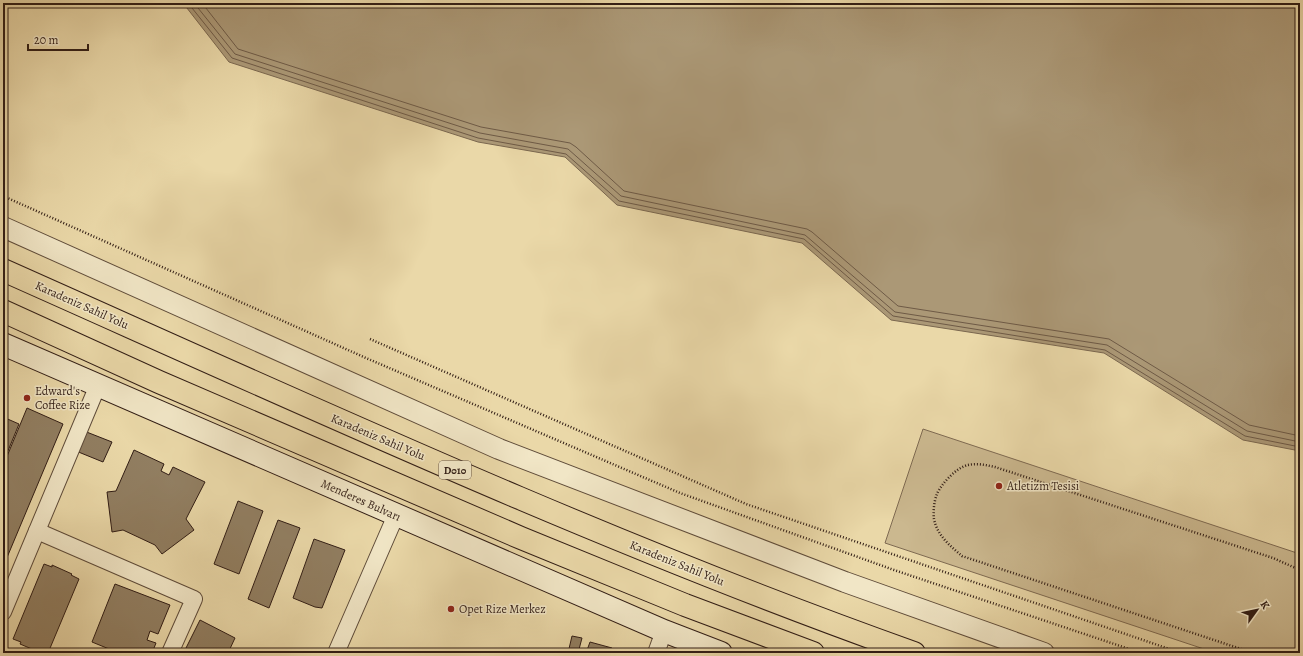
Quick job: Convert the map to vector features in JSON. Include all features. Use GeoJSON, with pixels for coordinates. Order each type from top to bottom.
{"type":"FeatureCollection","features":[{"type":"Feature","properties":{"kind":"highway","name":"Karadeniz Sahil Yolu"},"geometry":{"type":"LineString","coordinates":[[3,270],[372,435],[619,540],[767,599],[914,653]]}},
{"type":"Feature","properties":{"kind":"highway"},"geometry":{"type":"LineString","coordinates":[[3,311],[159,382],[521,538],[685,605],[813,653]]}},
{"type":"Feature","properties":{"kind":"main road","name":"Menderes Bulvarı"},"geometry":{"type":"LineString","coordinates":[[3,344],[664,631],[721,653]]}},
{"type":"Feature","properties":{"kind":"street"},"geometry":{"type":"LineString","coordinates":[[3,227],[499,449],[845,582],[1044,653]]}},
{"type":"Feature","properties":{"kind":"street"},"geometry":{"type":"LineString","coordinates":[[3,612],[98,385]]}},
{"type":"Feature","properties":{"kind":"street"},"geometry":{"type":"LineString","coordinates":[[336,653],[396,515]]}},
{"type":"Feature","properties":{"kind":"street"},"geometry":{"type":"LineString","coordinates":[[37,531],[194,599],[170,653]]}},
{"type":"Feature","properties":{"kind":"street"},"geometry":{"type":"LineString","coordinates":[[656,653],[664,631]]}},
{"type":"Feature","properties":{"kind":"path"},"geometry":{"type":"LineString","coordinates":[[3,196],[366,358],[680,493],[894,570],[1141,653]]}},
{"type":"Feature","properties":{"kind":"path"},"geometry":{"type":"LineString","coordinates":[[370,339],[746,504],[1181,653]]}},
{"type":"Feature","properties":{"kind":"path"},"geometry":{"type":"LineString","coordinates":[[1253,653],[962,556],[949,546],[940,534],[934,520],[936,495],[942,485],[954,473],[966,465],[980,464],[1003,470],[1266,556],[1300,570]]}},
{"type":"Feature","properties":{"kind":"shaded area","name":"Atletizm Tesisi"},"geometry":{"type":"Polygon","coordinates":[[[923,429],[1300,554],[1300,653],[1216,653],[885,543],[923,429]]]}},
{"type":"Feature","properties":{"kind":"water"},"geometry":{"type":"Polygon","coordinates":[[[183,3],[1300,3],[1300,451],[1243,440],[1104,353],[891,320],[802,243],[617,205],[565,157],[478,142],[229,62],[183,3]]]}},
{"type":"Feature","properties":{"kind":"building"},"geometry":{"type":"Polygon","coordinates":[[[27,408],[63,424],[3,567],[3,466],[27,408]]]}},
{"type":"Feature","properties":{"kind":"building"},"geometry":{"type":"Polygon","coordinates":[[[3,417],[19,424],[3,463],[3,417]]]}},
{"type":"Feature","properties":{"kind":"building"},"geometry":{"type":"Polygon","coordinates":[[[84,431],[112,442],[103,462],[76,451],[84,431]]]}},
{"type":"Feature","properties":{"kind":"building"},"geometry":{"type":"Polygon","coordinates":[[[134,450],[164,464],[161,471],[169,475],[173,467],[205,482],[186,519],[194,530],[162,554],[155,545],[123,530],[112,532],[107,492],[116,491],[134,450]]]}},
{"type":"Feature","properties":{"kind":"building"},"geometry":{"type":"Polygon","coordinates":[[[238,501],[263,511],[239,574],[214,564],[238,501]]]}},
{"type":"Feature","properties":{"kind":"building"},"geometry":{"type":"Polygon","coordinates":[[[278,520],[300,528],[269,608],[248,599],[278,520]]]}},
{"type":"Feature","properties":{"kind":"building"},"geometry":{"type":"Polygon","coordinates":[[[314,539],[345,550],[322,608],[315,607],[293,598],[314,539]]]}},
{"type":"Feature","properties":{"kind":"building"},"geometry":{"type":"Polygon","coordinates":[[[44,564],[52,567],[52,565],[72,574],[71,575],[79,579],[48,653],[40,650],[39,652],[20,644],[21,642],[13,639],[44,564]]]}},
{"type":"Feature","properties":{"kind":"building"},"geometry":{"type":"Polygon","coordinates":[[[115,584],[170,605],[158,634],[150,631],[147,640],[156,643],[152,653],[119,653],[92,642],[115,584]]]}},
{"type":"Feature","properties":{"kind":"building"},"geometry":{"type":"Polygon","coordinates":[[[200,620],[235,638],[228,653],[196,653],[186,648],[200,620]]]}},
{"type":"Feature","properties":{"kind":"building"},"geometry":{"type":"Polygon","coordinates":[[[572,636],[582,638],[578,653],[568,653],[572,636]]]}},
{"type":"Feature","properties":{"kind":"building"},"geometry":{"type":"Polygon","coordinates":[[[590,642],[612,648],[610,653],[586,653],[590,642]]]}},
{"type":"Feature","properties":{"kind":"place","name":"Edward's Coffee Rize"},"geometry":{"type":"Point","coordinates":[27,398]}},
{"type":"Feature","properties":{"kind":"place","name":"Atletizm Tesisi"},"geometry":{"type":"Point","coordinates":[999,486]}},
{"type":"Feature","properties":{"kind":"place","name":"Opet Rize Merkez"},"geometry":{"type":"Point","coordinates":[451,609]}}]}
